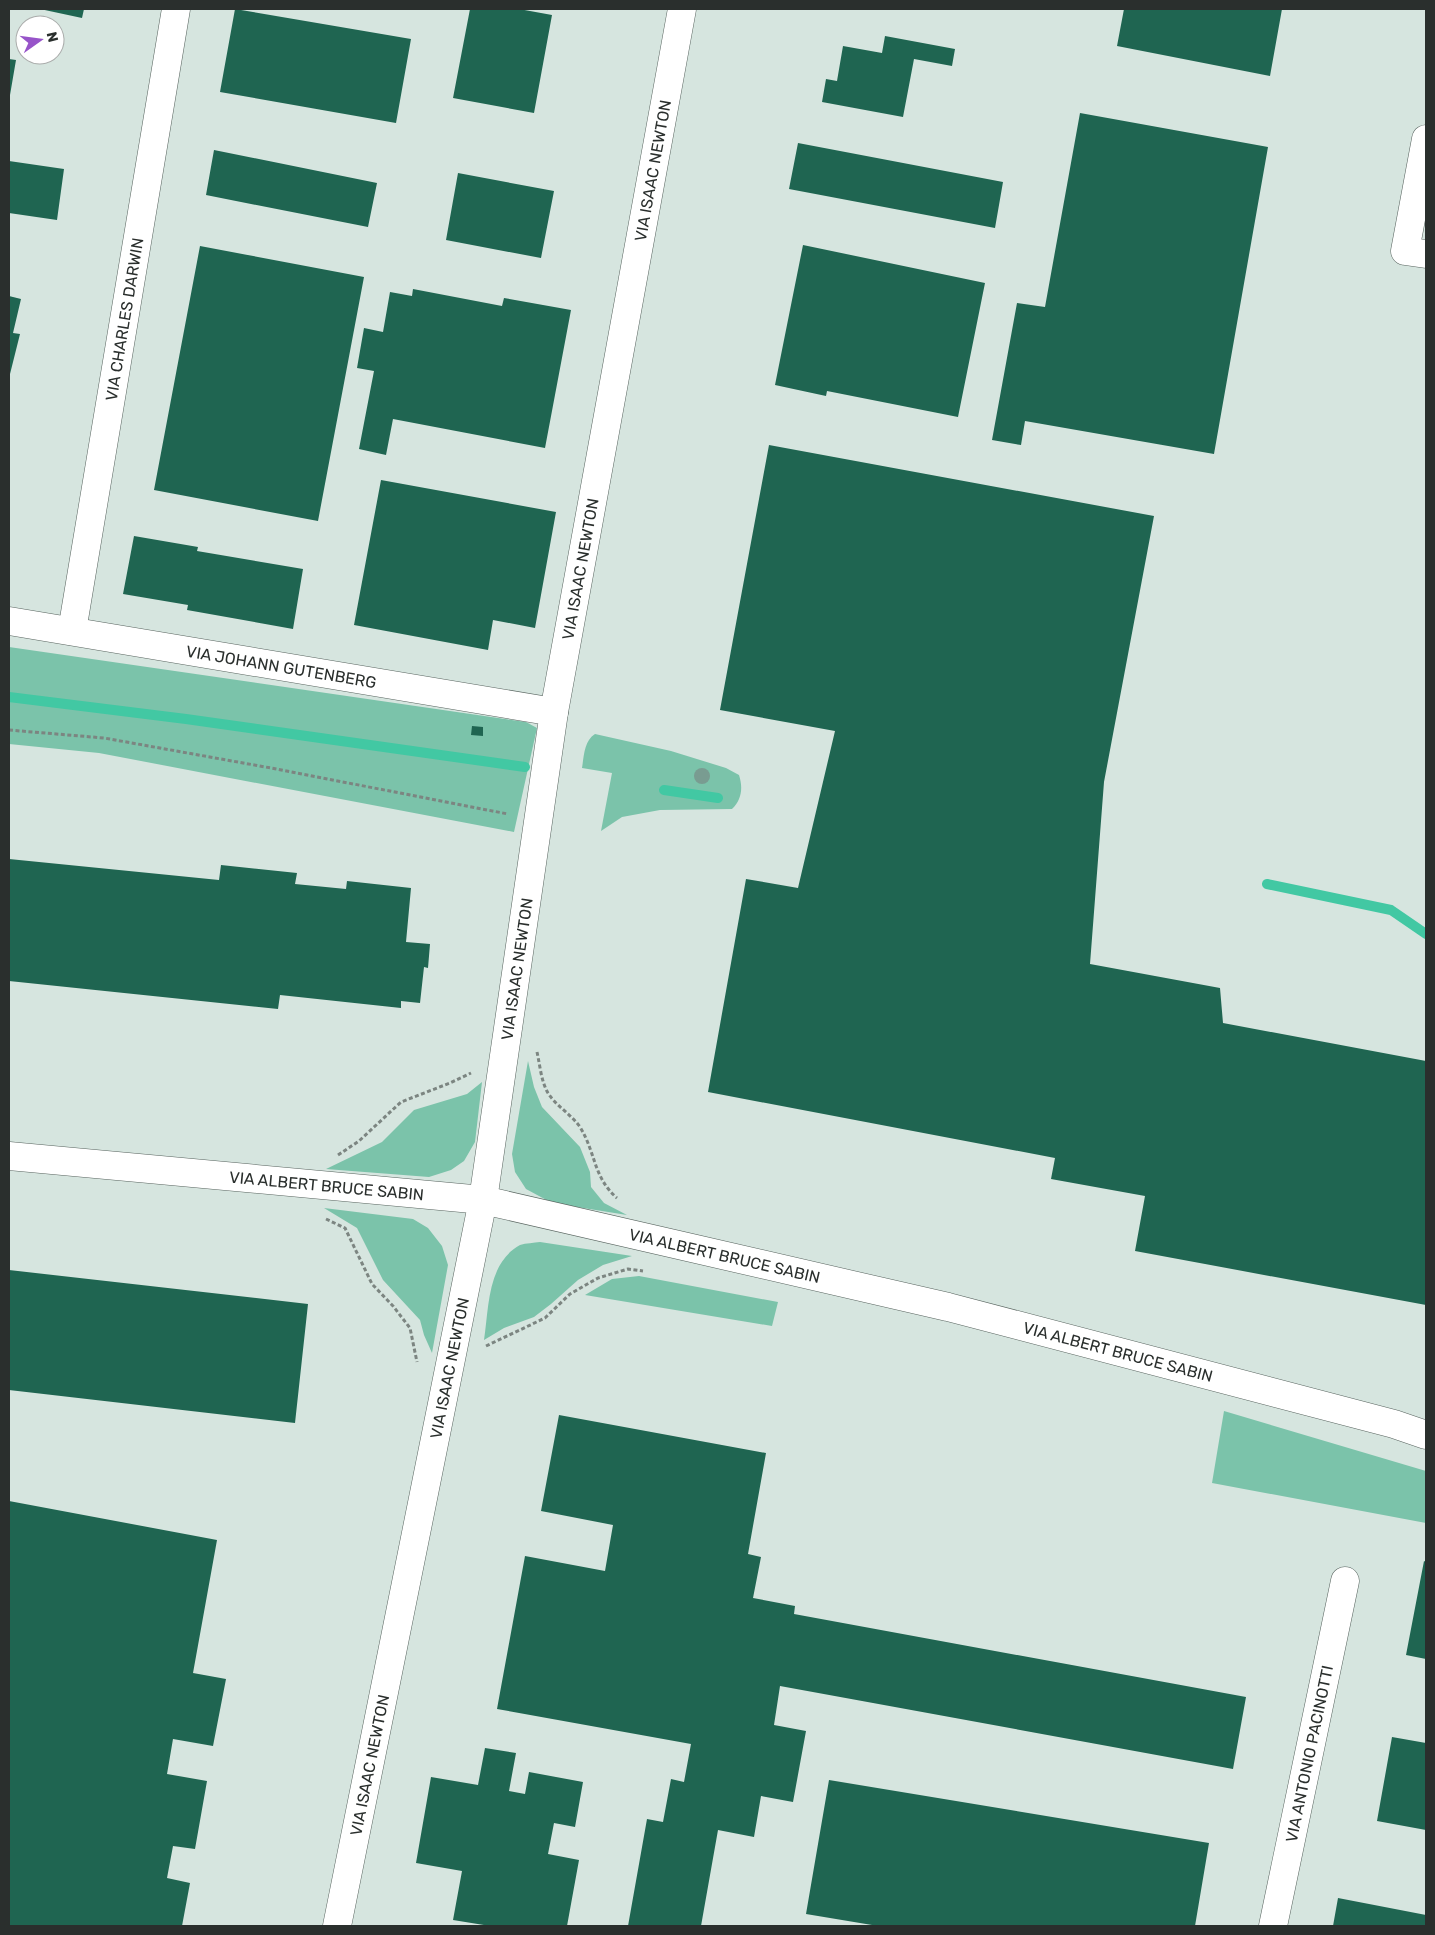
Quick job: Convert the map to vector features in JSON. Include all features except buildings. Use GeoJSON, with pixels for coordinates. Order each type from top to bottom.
{"type":"FeatureCollection","features":[{"type":"Feature","properties":{"kind":"street","name":"VIA CHARLES DARWIN"},"geometry":{"type":"LineString","coordinates":[[72,630],[176,9]]}},
{"type":"Feature","properties":{"kind":"street","name":"VIA ISAAC NEWTON"},"geometry":{"type":"LineString","coordinates":[[337,1926],[483,1200],[554,712],[682,9]]}},
{"type":"Feature","properties":{"kind":"street"},"geometry":{"type":"LineString","coordinates":[[1426,139],[1405,251],[1426,254]]}},
{"type":"Feature","properties":{"kind":"street","name":"VIA JOHANN GUTENBERG"},"geometry":{"type":"LineString","coordinates":[[9,621],[554,712]]}},
{"type":"Feature","properties":{"kind":"street","name":"VIA ALBERT BRUCE SABIN"},"geometry":{"type":"LineString","coordinates":[[9,1156],[483,1200],[948,1307],[1394,1424],[1426,1435]]}},
{"type":"Feature","properties":{"kind":"street","name":"VIA ANTONIO PACINOTTI"},"geometry":{"type":"LineString","coordinates":[[1273,1926],[1345,1581]]}},
{"type":"Feature","properties":{"kind":"path"},"geometry":{"type":"LineString","coordinates":[[9,730],[104,738],[514,815]]}},
{"type":"Feature","properties":{"kind":"path"},"geometry":{"type":"LineString","coordinates":[[536,1046],[542,1080],[547,1092],[579,1126],[592,1152],[602,1182],[608,1191],[620,1201]]}},
{"type":"Feature","properties":{"kind":"path"},"geometry":{"type":"LineString","coordinates":[[334,1157],[359,1142],[401,1102],[450,1084],[471,1073],[474,1068]]}},
{"type":"Feature","properties":{"kind":"path"},"geometry":{"type":"LineString","coordinates":[[319,1217],[328,1219],[345,1228],[372,1284],[393,1306],[410,1328],[418,1368]]}},
{"type":"Feature","properties":{"kind":"path"},"geometry":{"type":"LineString","coordinates":[[485,1351],[487,1344],[520,1331],[545,1318],[570,1294],[598,1278],[628,1269],[647,1271]]}},
{"type":"Feature","properties":{"kind":"green space"},"geometry":{"type":"Polygon","coordinates":[[[9,647],[526,722],[537,728],[514,832],[99,753],[9,744],[9,647]]]}},
{"type":"Feature","properties":{"kind":"green space"},"geometry":{"type":"Polygon","coordinates":[[[595,734],[671,751],[726,768],[739,775],[741,789],[738,802],[732,809],[660,810],[622,817],[601,831],[612,773],[582,768],[587,745],[595,734]]]}},
{"type":"Feature","properties":{"kind":"green space"},"geometry":{"type":"Polygon","coordinates":[[[528,1061],[534,1087],[542,1107],[580,1147],[590,1172],[591,1187],[604,1203],[627,1215],[552,1203],[526,1189],[515,1172],[512,1154],[528,1061]]]}},
{"type":"Feature","properties":{"kind":"green space"},"geometry":{"type":"Polygon","coordinates":[[[482,1082],[475,1142],[464,1161],[451,1170],[429,1177],[326,1169],[382,1142],[414,1110],[467,1094],[482,1082]]]}},
{"type":"Feature","properties":{"kind":"green space"},"geometry":{"type":"Polygon","coordinates":[[[324,1208],[413,1219],[428,1228],[442,1246],[448,1265],[432,1353],[420,1320],[383,1280],[357,1228],[324,1208]]]}},
{"type":"Feature","properties":{"kind":"green space"},"geometry":{"type":"Polygon","coordinates":[[[540,1242],[632,1256],[603,1265],[578,1280],[534,1317],[504,1328],[484,1340],[492,1287],[501,1263],[509,1253],[520,1245],[540,1242]]]}},
{"type":"Feature","properties":{"kind":"green space"},"geometry":{"type":"Polygon","coordinates":[[[639,1276],[778,1302],[772,1326],[585,1295],[612,1279],[639,1276]]]}},
{"type":"Feature","properties":{"kind":"green space"},"geometry":{"type":"Polygon","coordinates":[[[1224,1411],[1426,1471],[1426,1523],[1212,1483],[1224,1411]]]}},
{"type":"Feature","properties":{"kind":"waterway"},"geometry":{"type":"LineString","coordinates":[[9,697],[186,719],[525,767]]}},
{"type":"Feature","properties":{"kind":"waterway"},"geometry":{"type":"LineString","coordinates":[[664,790],[718,798]]}},
{"type":"Feature","properties":{"kind":"waterway"},"geometry":{"type":"LineString","coordinates":[[1267,884],[1391,910],[1426,934]]}}]}
